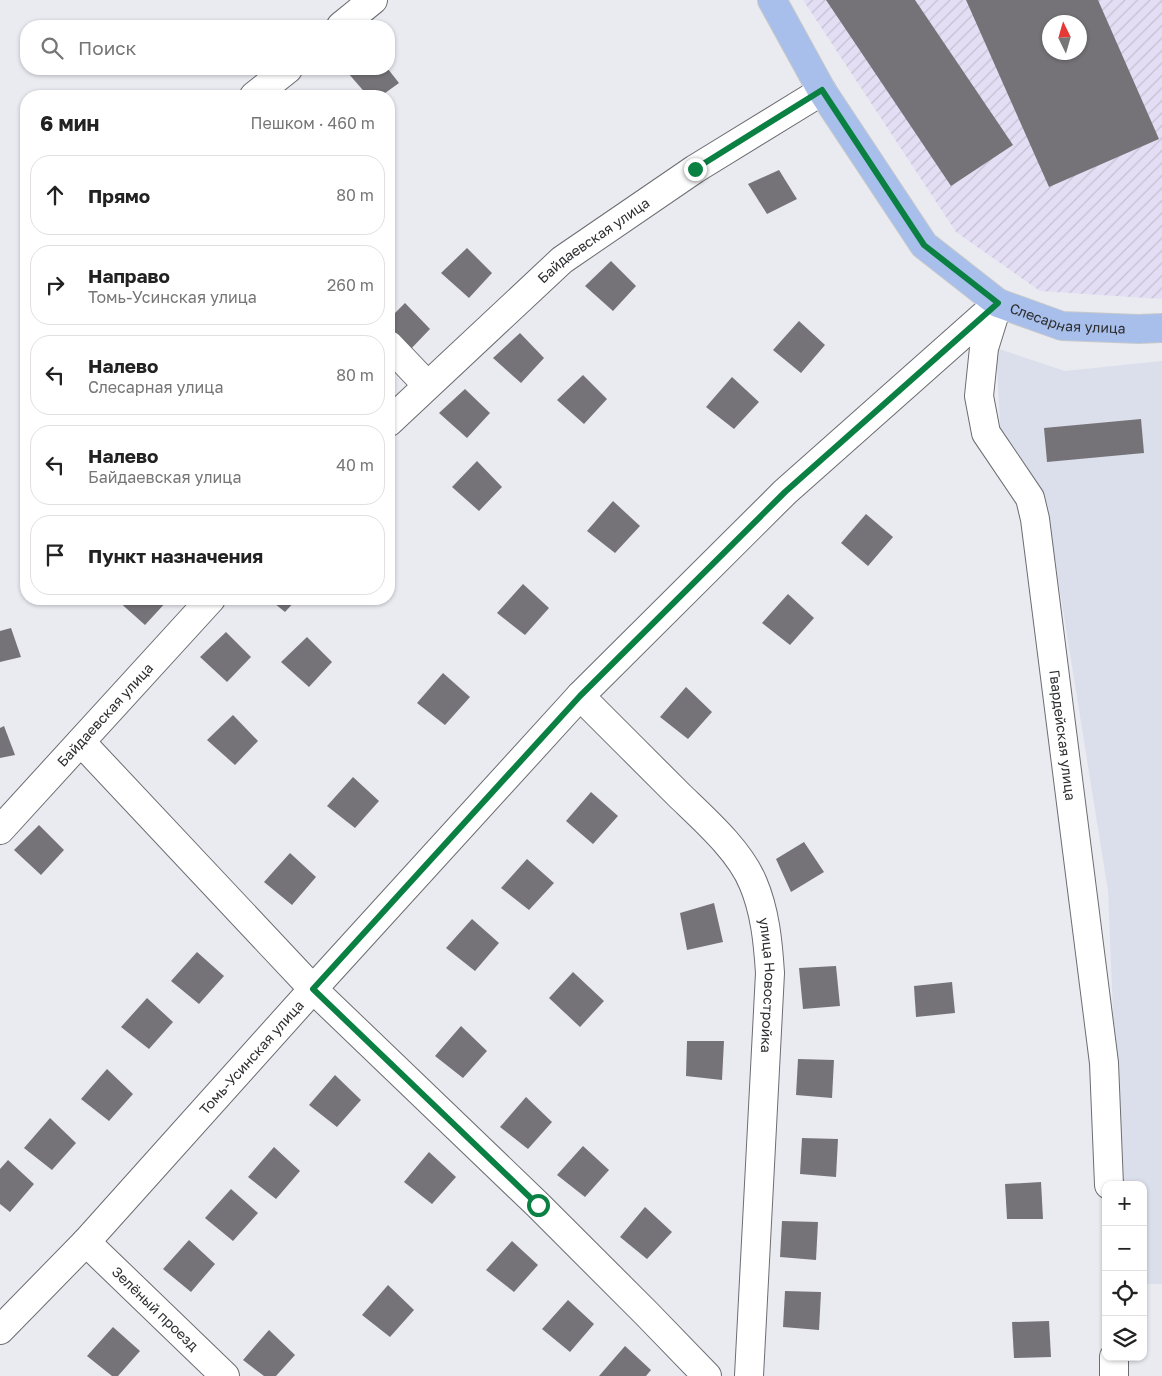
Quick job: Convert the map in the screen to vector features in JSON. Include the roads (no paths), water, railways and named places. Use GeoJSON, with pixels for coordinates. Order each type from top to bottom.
{"type":"FeatureCollection","features":[{"type":"Feature","properties":{"kind":"main road","name":"Слесарная улица"},"geometry":{"type":"LineString","coordinates":[[772,0],[822,90],[924,245],[998,303],[1062,326],[1162,328]]}},
{"type":"Feature","properties":{"kind":"street"},"geometry":{"type":"LineString","coordinates":[[348,20],[373,0]]}},
{"type":"Feature","properties":{"kind":"street"},"geometry":{"type":"LineString","coordinates":[[262,90],[280,75]]}},
{"type":"Feature","properties":{"kind":"street","name":"Байдаевская улица"},"geometry":{"type":"LineString","coordinates":[[395,416],[427,384],[562,260],[695,169],[822,90]]}},
{"type":"Feature","properties":{"kind":"street","name":"Томь-Усинская улица"},"geometry":{"type":"LineString","coordinates":[[0,1330],[86,1242],[580,696],[785,492],[998,303]]}},
{"type":"Feature","properties":{"kind":"street","name":"Гвардейская улица"},"geometry":{"type":"LineString","coordinates":[[998,303],[984,348],[978,396],[986,433],[1030,498],[1034,519],[1104,1063],[1109,1181]]}},
{"type":"Feature","properties":{"kind":"street"},"geometry":{"type":"LineString","coordinates":[[395,352],[427,384]]}},
{"type":"Feature","properties":{"kind":"street","name":"Байдаевская улица"},"geometry":{"type":"LineString","coordinates":[[0,830],[206,605]]}},
{"type":"Feature","properties":{"kind":"street","name":"улица Новостройка"},"geometry":{"type":"LineString","coordinates":[[580,696],[737,855],[753,882],[762,909],[768,941],[770,973],[749,1376]]}},
{"type":"Feature","properties":{"kind":"street"},"geometry":{"type":"LineString","coordinates":[[81,742],[313,989],[544,1212],[707,1376]]}},
{"type":"Feature","properties":{"kind":"street","name":"Зелёный проезд"},"geometry":{"type":"LineString","coordinates":[[86,1242],[225,1376]]}},
{"type":"Feature","properties":{"kind":"street"},"geometry":{"type":"LineString","coordinates":[[1114,1361],[1114,1376]]}}]}
